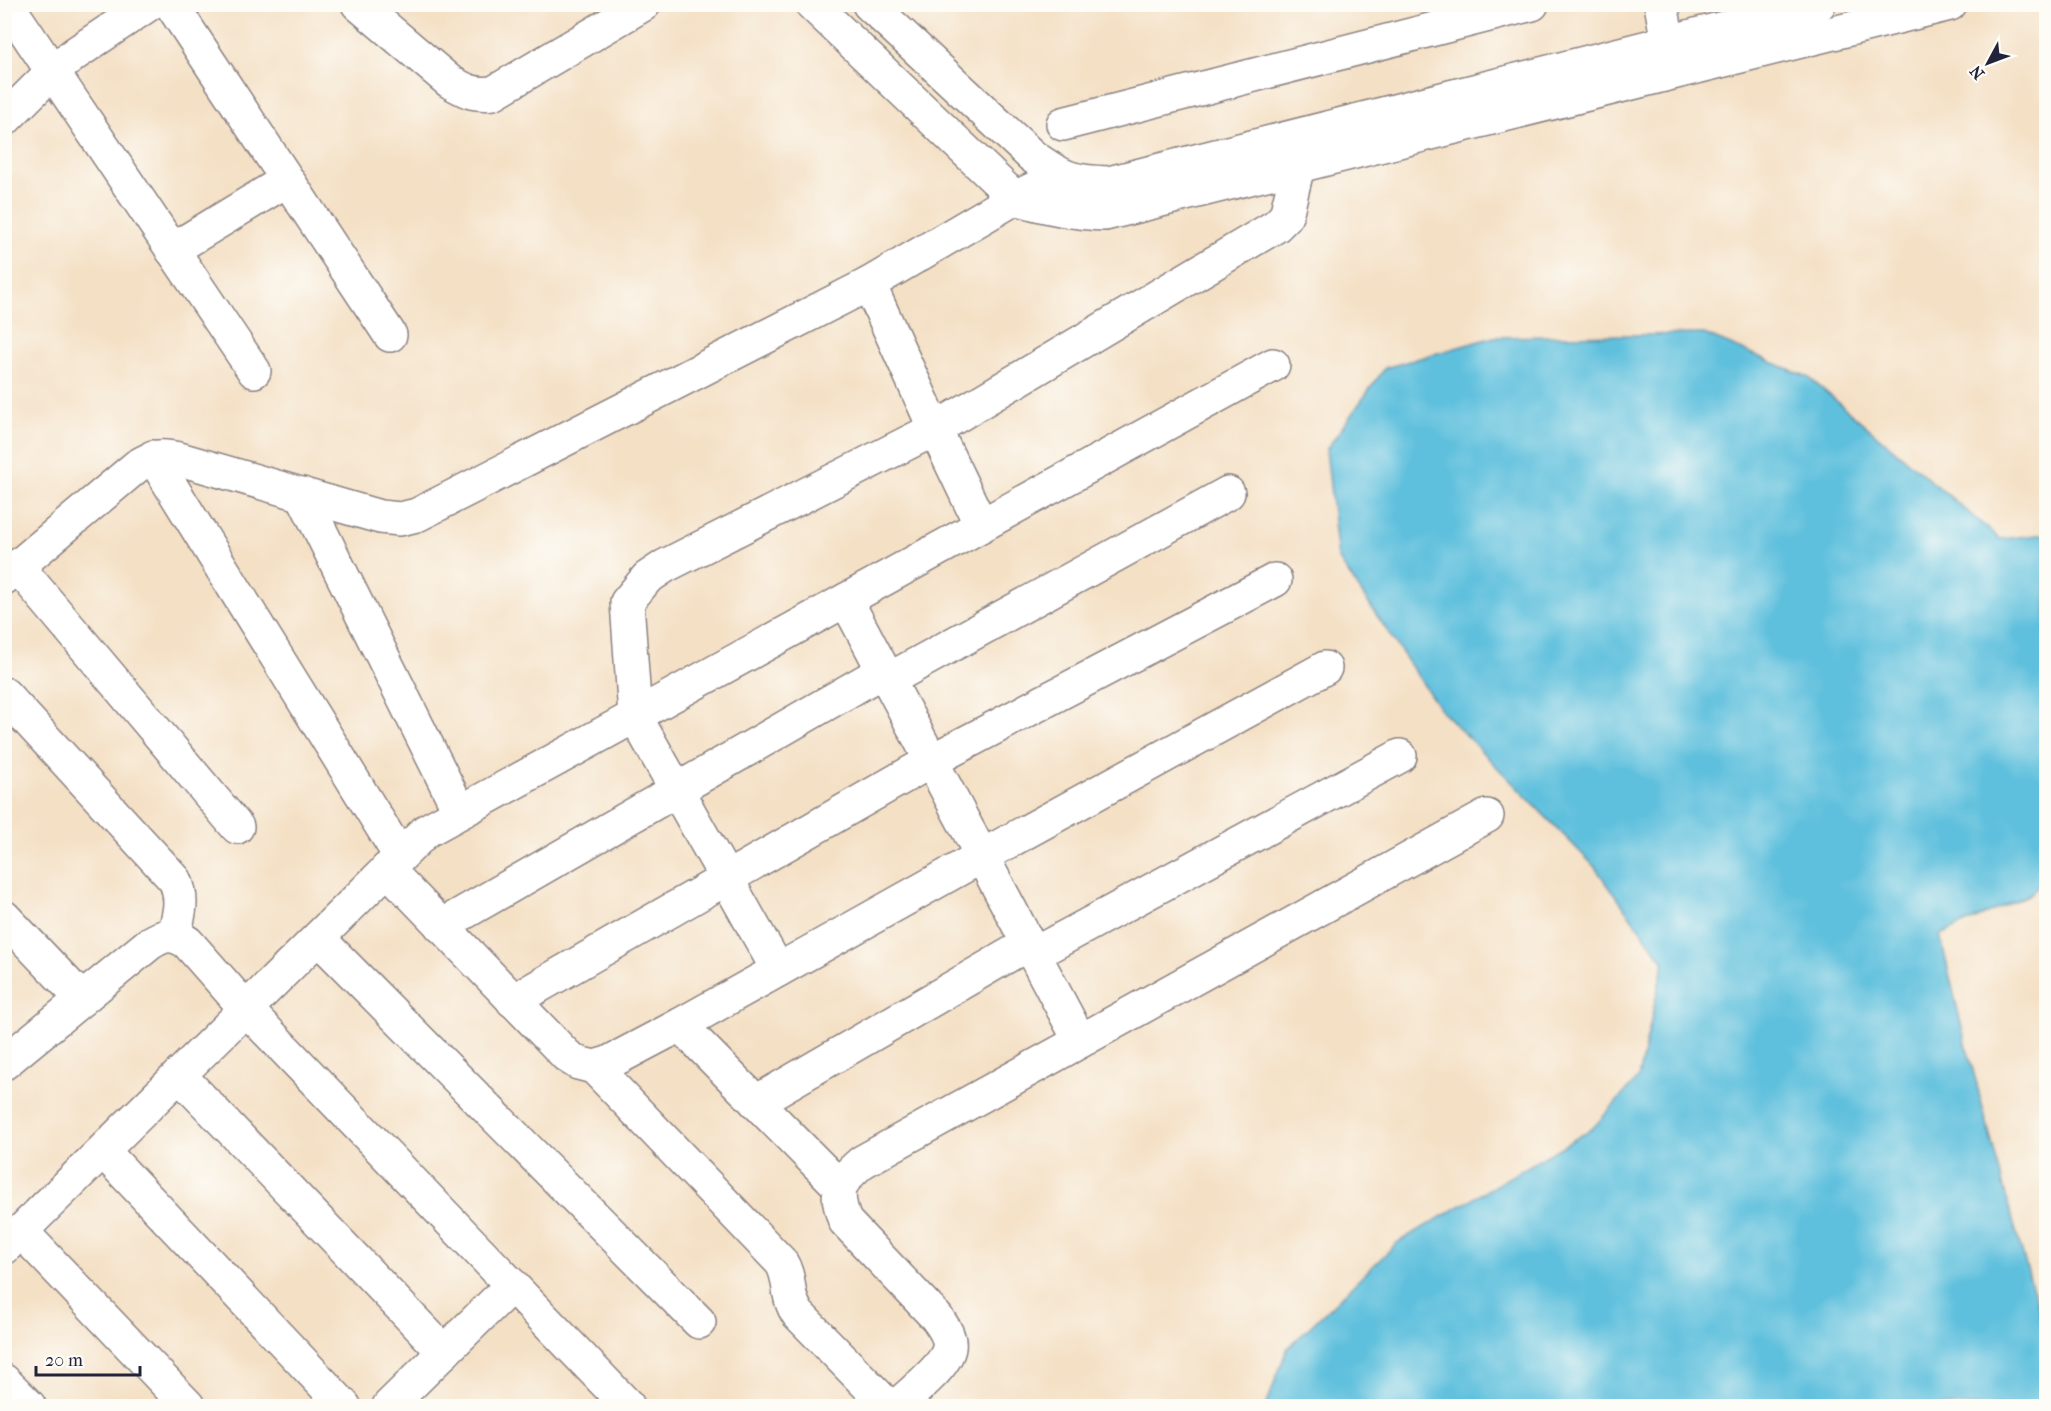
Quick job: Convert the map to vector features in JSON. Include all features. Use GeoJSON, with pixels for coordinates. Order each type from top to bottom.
{"type":"FeatureCollection","features":[{"type":"Feature","properties":{"kind":"street"},"geometry":{"type":"LineString","coordinates":[[7,4],[254,371]]}},
{"type":"Feature","properties":{"kind":"street"},"geometry":{"type":"LineString","coordinates":[[4,120],[53,71],[149,4]]}},
{"type":"Feature","properties":{"kind":"street"},"geometry":{"type":"LineString","coordinates":[[171,4],[390,335]]}},
{"type":"Feature","properties":{"kind":"street"},"geometry":{"type":"LineString","coordinates":[[358,4],[449,81],[477,95],[493,93],[644,4]]}},
{"type":"Feature","properties":{"kind":"street"},"geometry":{"type":"LineString","coordinates":[[812,4],[1015,198],[1051,209],[1105,214],[1298,166],[1673,57],[1819,4]]}},
{"type":"Feature","properties":{"kind":"street"},"geometry":{"type":"LineString","coordinates":[[869,4],[1032,156],[1060,176],[1083,182],[1109,183],[1673,57],[1950,4]]}},
{"type":"Feature","properties":{"kind":"street"},"geometry":{"type":"LineString","coordinates":[[1064,124],[1532,4]]}},
{"type":"Feature","properties":{"kind":"street"},"geometry":{"type":"LineString","coordinates":[[1661,4],[1673,57]]}},
{"type":"Feature","properties":{"kind":"street"},"geometry":{"type":"LineString","coordinates":[[778,970],[634,716],[627,602],[646,578],[665,566],[935,429],[1276,226],[1286,216],[1298,166]]}},
{"type":"Feature","properties":{"kind":"street"},"geometry":{"type":"LineString","coordinates":[[237,827],[11,572],[137,466],[153,457],[166,456],[380,517],[400,519],[417,515],[868,284],[1015,198],[1060,176]]}},
{"type":"Feature","properties":{"kind":"street"},"geometry":{"type":"LineString","coordinates":[[172,250],[287,180]]}},
{"type":"Feature","properties":{"kind":"street"},"geometry":{"type":"LineString","coordinates":[[868,284],[981,525]]}},
{"type":"Feature","properties":{"kind":"street"},"geometry":{"type":"LineString","coordinates":[[188,1407],[13,1240],[426,831],[1273,365]]}},
{"type":"Feature","properties":{"kind":"street"},"geometry":{"type":"LineString","coordinates":[[153,457],[394,862],[441,926],[513,1001],[567,1056],[578,1063],[594,1067],[608,1063],[680,1025],[982,856],[1325,669]]}},
{"type":"Feature","properties":{"kind":"street"},"geometry":{"type":"LineString","coordinates":[[441,926],[675,791],[1228,493]]}},
{"type":"Feature","properties":{"kind":"street"},"geometry":{"type":"LineString","coordinates":[[302,494],[460,812]]}},
{"type":"Feature","properties":{"kind":"street"},"geometry":{"type":"LineString","coordinates":[[513,1001],[931,761],[1275,580]]}},
{"type":"Feature","properties":{"kind":"street"},"geometry":{"type":"LineString","coordinates":[[846,600],[1080,1041]]}},
{"type":"Feature","properties":{"kind":"street"},"geometry":{"type":"LineString","coordinates":[[4,694],[175,880],[180,891],[181,904],[174,935]]}},
{"type":"Feature","properties":{"kind":"street"},"geometry":{"type":"LineString","coordinates":[[756,1102],[1031,949],[1400,756]]}},
{"type":"Feature","properties":{"kind":"street"},"geometry":{"type":"LineString","coordinates":[[897,1407],[945,1360],[950,1346],[947,1332],[937,1318],[845,1221],[839,1203],[840,1187],[849,1173],[862,1162],[1487,816]]}},
{"type":"Feature","properties":{"kind":"street"},"geometry":{"type":"LineString","coordinates":[[4,917],[82,999]]}},
{"type":"Feature","properties":{"kind":"street"},"geometry":{"type":"LineString","coordinates":[[4,1063],[149,944],[160,937],[174,935],[187,942],[246,1009],[628,1407]]}},
{"type":"Feature","properties":{"kind":"street"},"geometry":{"type":"LineString","coordinates":[[318,938],[699,1322]]}},
{"type":"Feature","properties":{"kind":"street"},"geometry":{"type":"LineString","coordinates":[[680,1025],[840,1187]]}},
{"type":"Feature","properties":{"kind":"street"},"geometry":{"type":"LineString","coordinates":[[594,1067],[781,1262],[787,1275],[791,1305],[888,1407]]}},
{"type":"Feature","properties":{"kind":"street"},"geometry":{"type":"LineString","coordinates":[[179,1075],[444,1352]]}},
{"type":"Feature","properties":{"kind":"street"},"geometry":{"type":"LineString","coordinates":[[103,1150],[344,1407]]}},
{"type":"Feature","properties":{"kind":"street"},"geometry":{"type":"LineString","coordinates":[[389,1407],[512,1285]]}},
{"type":"Feature","properties":{"kind":"street"},"geometry":{"type":"LineString","coordinates":[[4,1381],[29,1407]]}},
{"type":"Feature","properties":{"kind":"water"},"geometry":{"type":"Polygon","coordinates":[[[1704,334],[1808,377],[2000,539],[2046,534],[2046,881],[2028,895],[1940,935],[2008,1204],[2046,1334],[2046,1406],[1266,1406],[1287,1349],[1398,1242],[1592,1129],[1638,1078],[1664,962],[1594,866],[1440,709],[1338,558],[1326,450],[1385,368],[1494,337],[1704,334]]]}}]}
